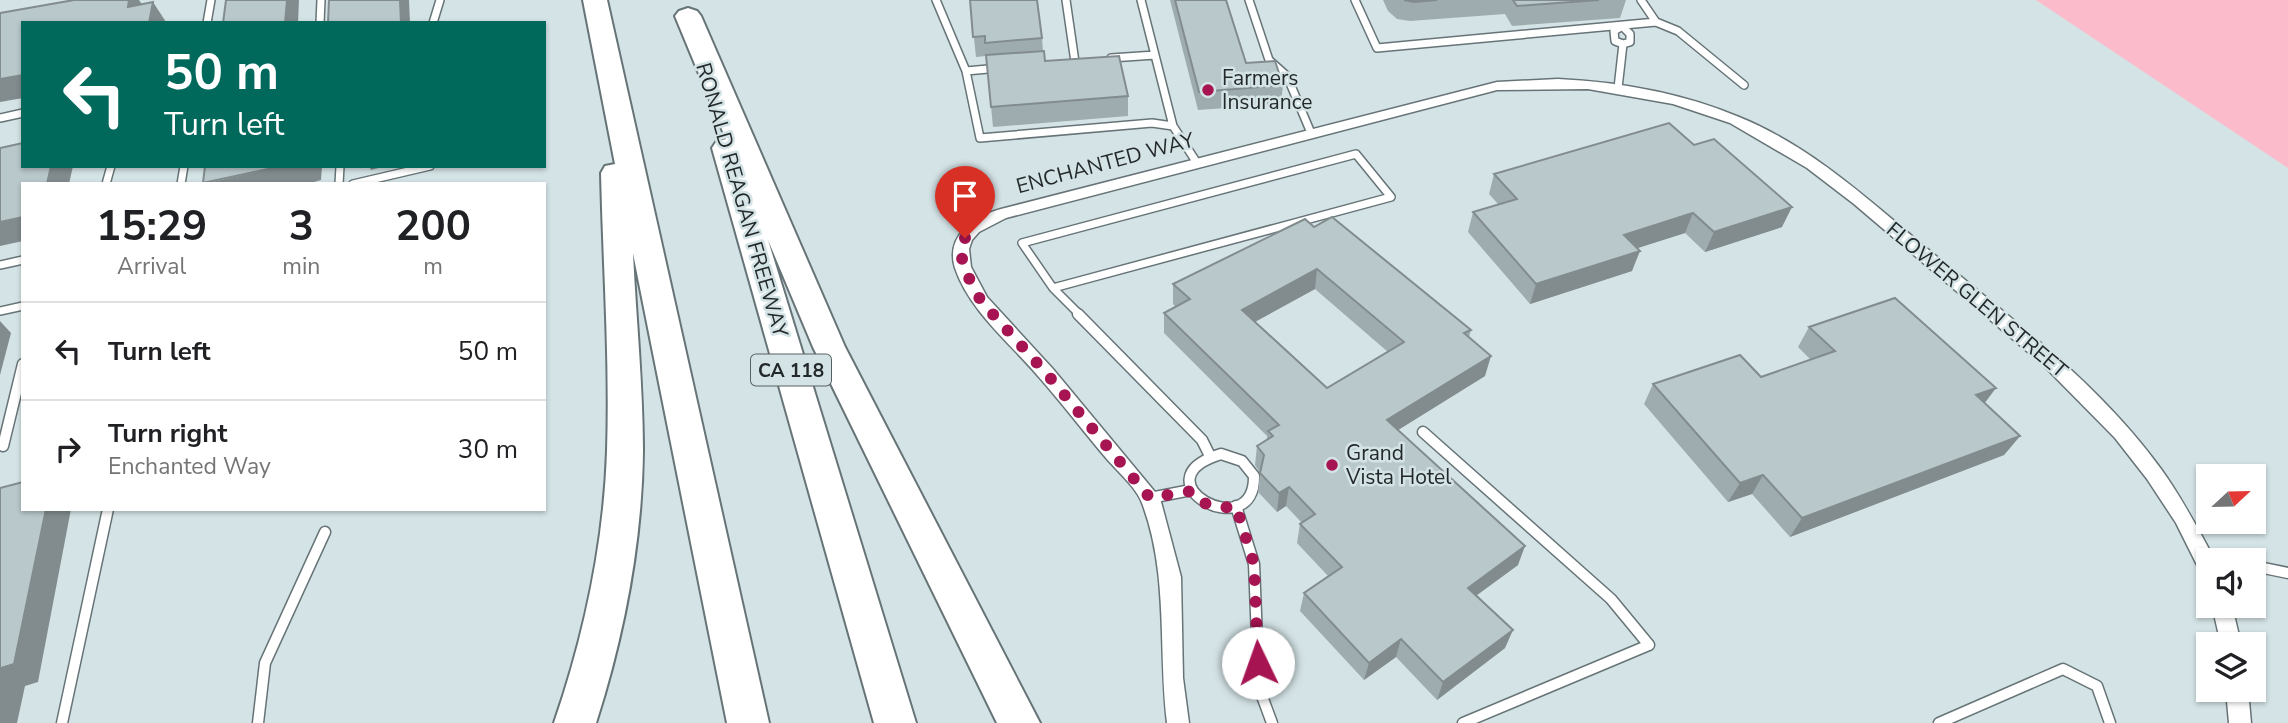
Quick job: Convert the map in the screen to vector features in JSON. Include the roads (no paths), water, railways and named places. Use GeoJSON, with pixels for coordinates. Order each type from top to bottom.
{"type":"FeatureCollection","features":[{"type":"Feature","properties":{"kind":"highway"},"geometry":{"type":"LineString","coordinates":[[595,0],[748,723]]}},
{"type":"Feature","properties":{"kind":"highway"},"geometry":{"type":"LineString","coordinates":[[686,8],[829,347],[1020,723]]}},
{"type":"Feature","properties":{"kind":"highway","name":"RONALD REAGAN FREEWAY"},"geometry":{"type":"LineString","coordinates":[[686,8],[895,723]]}},
{"type":"Feature","properties":{"kind":"highway"},"geometry":{"type":"LineString","coordinates":[[575,723],[592,672],[618,545],[625,451],[610,69]]}},
{"type":"Feature","properties":{"kind":"street","name":"ENCHANTED WAY"},"geometry":{"type":"LineString","coordinates":[[1178,723],[1172,678],[1171,577],[1150,498],[1047,374],[981,301],[963,267],[961,249],[974,228],[1001,214],[1497,86],[1564,83],[1618,88],[1684,102]]}},
{"type":"Feature","properties":{"kind":"street","name":"FLOWER GLEN STREET"},"geometry":{"type":"LineString","coordinates":[[1684,102],[1782,143],[1826,172],[2063,371],[2134,445],[2165,486],[2198,548]]}},
{"type":"Feature","properties":{"kind":"street"},"geometry":{"type":"LineString","coordinates":[[2238,702],[2239,723]]}},
{"type":"Feature","properties":{"kind":"lane"},"geometry":{"type":"LineString","coordinates":[[207,21],[211,0]]}},
{"type":"Feature","properties":{"kind":"lane"},"geometry":{"type":"LineString","coordinates":[[320,21],[321,0]]}},
{"type":"Feature","properties":{"kind":"lane"},"geometry":{"type":"LineString","coordinates":[[434,21],[440,0]]}},
{"type":"Feature","properties":{"kind":"lane"},"geometry":{"type":"LineString","coordinates":[[936,0],[966,71],[980,138],[1152,123],[1173,126]]}},
{"type":"Feature","properties":{"kind":"lane"},"geometry":{"type":"LineString","coordinates":[[1066,0],[1075,62]]}},
{"type":"Feature","properties":{"kind":"lane"},"geometry":{"type":"LineString","coordinates":[[1141,0],[1173,126],[1197,163]]}},
{"type":"Feature","properties":{"kind":"lane"},"geometry":{"type":"LineString","coordinates":[[1249,0],[1269,60],[1287,76],[1311,133]]}},
{"type":"Feature","properties":{"kind":"lane"},"geometry":{"type":"LineString","coordinates":[[1356,0],[1377,48],[1656,22],[1678,31],[1744,85]]}},
{"type":"Feature","properties":{"kind":"lane"},"geometry":{"type":"LineString","coordinates":[[1641,0],[1656,22]]}},
{"type":"Feature","properties":{"kind":"lane"},"geometry":{"type":"LineString","coordinates":[[1618,88],[1623,44],[1630,42],[1630,34],[1622,26]]}},
{"type":"Feature","properties":{"kind":"lane"},"geometry":{"type":"LineString","coordinates":[[1101,59],[1155,54]]}},
{"type":"Feature","properties":{"kind":"lane"},"geometry":{"type":"LineString","coordinates":[[1061,63],[1088,60]]}},
{"type":"Feature","properties":{"kind":"lane"},"geometry":{"type":"LineString","coordinates":[[966,71],[1007,68]]}},
{"type":"Feature","properties":{"kind":"lane"},"geometry":{"type":"LineString","coordinates":[[0,118],[21,113]]}},
{"type":"Feature","properties":{"kind":"lane"},"geometry":{"type":"LineString","coordinates":[[1053,288],[1391,197],[1356,153],[1022,243],[1053,288],[1202,440],[1210,456]]}},
{"type":"Feature","properties":{"kind":"lane"},"geometry":{"type":"LineString","coordinates":[[362,182],[421,168]]}},
{"type":"Feature","properties":{"kind":"lane"},"geometry":{"type":"LineString","coordinates":[[0,265],[21,260]]}},
{"type":"Feature","properties":{"kind":"lane"},"geometry":{"type":"LineString","coordinates":[[0,311],[21,306]]}},
{"type":"Feature","properties":{"kind":"lane"},"geometry":{"type":"LineString","coordinates":[[3,446],[21,372]]}},
{"type":"Feature","properties":{"kind":"lane"},"geometry":{"type":"LineString","coordinates":[[1423,432],[1611,598],[1649,645],[1463,723]]}},
{"type":"Feature","properties":{"kind":"lane"},"geometry":{"type":"LineString","coordinates":[[1210,456],[1232,456],[1250,468],[1254,476],[1252,494],[1236,506],[1215,507],[1197,498],[1191,491],[1190,474],[1194,466],[1210,456]]}},
{"type":"Feature","properties":{"kind":"lane"},"geometry":{"type":"LineString","coordinates":[[1150,498],[1191,491]]}},
{"type":"Feature","properties":{"kind":"lane"},"geometry":{"type":"LineString","coordinates":[[1236,506],[1254,564],[1259,688],[1272,723]]}},
{"type":"Feature","properties":{"kind":"lane"},"geometry":{"type":"LineString","coordinates":[[62,723],[108,511]]}},
{"type":"Feature","properties":{"kind":"lane"},"geometry":{"type":"LineString","coordinates":[[258,723],[265,663],[325,532]]}},
{"type":"Feature","properties":{"kind":"lane"},"geometry":{"type":"LineString","coordinates":[[2266,568],[2288,573]]}},
{"type":"Feature","properties":{"kind":"lane"},"geometry":{"type":"LineString","coordinates":[[1939,723],[2063,669],[2098,686],[2110,723]]}},
{"type":"Feature","properties":{"kind":"place","name":"Farmers Insurance"},"geometry":{"type":"Point","coordinates":[1208,90]}},
{"type":"Feature","properties":{"kind":"place","name":"Grand Vista Hotel"},"geometry":{"type":"Point","coordinates":[1332,465]}}]}
